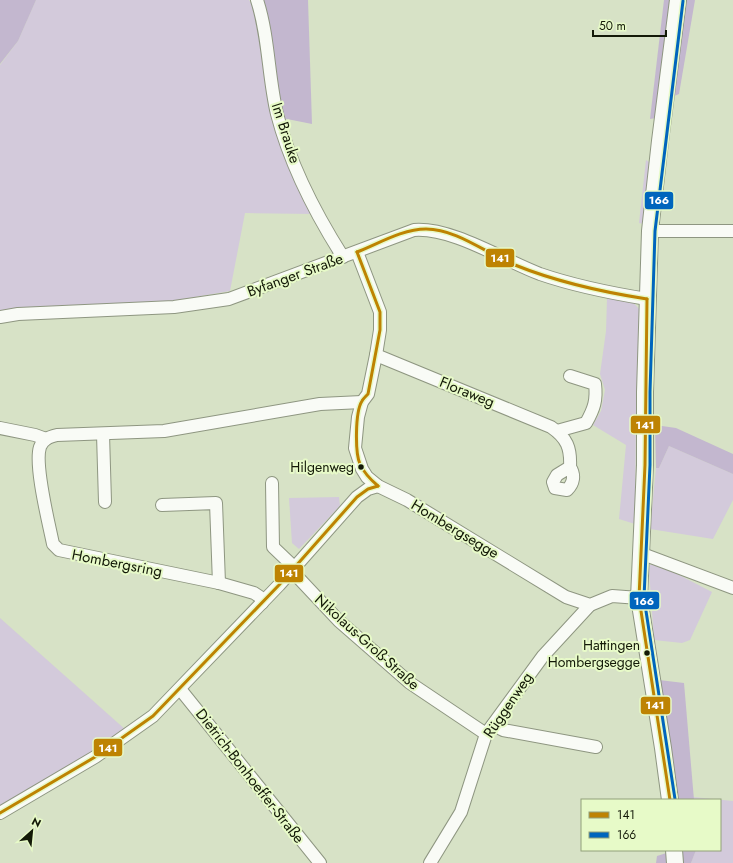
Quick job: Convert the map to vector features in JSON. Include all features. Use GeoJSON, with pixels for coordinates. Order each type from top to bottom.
{"type":"FeatureCollection","features":[{"type":"Feature","properties":{"kind":"main road"},"geometry":{"type":"LineString","coordinates":[[670,799],[639,598],[645,465],[647,299],[650,231],[678,0]]}},
{"type":"Feature","properties":{"kind":"main road"},"geometry":{"type":"LineString","coordinates":[[674,851],[675,863]]}},
{"type":"Feature","properties":{"kind":"street","name":"Im Brauke"},"geometry":{"type":"LineString","coordinates":[[257,0],[263,24],[281,128],[316,211],[343,257]]}},
{"type":"Feature","properties":{"kind":"street","name":"Byfanger Straße"},"geometry":{"type":"LineString","coordinates":[[0,317],[18,314],[174,307],[229,299],[414,230],[427,229],[445,233],[514,264],[570,284],[647,299]]}},
{"type":"Feature","properties":{"kind":"street"},"geometry":{"type":"LineString","coordinates":[[650,231],[733,231]]}},
{"type":"Feature","properties":{"kind":"street"},"geometry":{"type":"LineString","coordinates":[[357,252],[380,312],[380,330],[368,394],[362,402],[355,448],[356,456],[367,477],[378,486]]}},
{"type":"Feature","properties":{"kind":"street","name":"Floraweg"},"geometry":{"type":"LineString","coordinates":[[376,355],[551,427],[557,431]]}},
{"type":"Feature","properties":{"kind":"street"},"geometry":{"type":"LineString","coordinates":[[557,431],[586,423],[594,409],[596,396],[595,384],[570,376]]}},
{"type":"Feature","properties":{"kind":"street"},"geometry":{"type":"LineString","coordinates":[[0,428],[35,435],[46,439],[57,435],[164,431],[320,404],[362,402]]}},
{"type":"Feature","properties":{"kind":"street"},"geometry":{"type":"LineString","coordinates":[[557,431],[563,436],[570,454],[570,467]]}},
{"type":"Feature","properties":{"kind":"street"},"geometry":{"type":"LineString","coordinates":[[103,434],[105,502]]}},
{"type":"Feature","properties":{"kind":"street","name":"Hombergsring"},"geometry":{"type":"LineString","coordinates":[[46,439],[40,448],[39,463],[53,544],[59,550],[219,583],[254,593],[260,597],[262,602]]}},
{"type":"Feature","properties":{"kind":"street"},"geometry":{"type":"LineString","coordinates":[[272,483],[273,547],[293,570]]}},
{"type":"Feature","properties":{"kind":"street"},"geometry":{"type":"LineString","coordinates":[[0,813],[95,757],[124,738],[153,716],[293,570],[357,497],[368,489],[378,486]]}},
{"type":"Feature","properties":{"kind":"street","name":"Hombergsegge"},"geometry":{"type":"LineString","coordinates":[[378,486],[407,500],[566,597],[590,605]]}},
{"type":"Feature","properties":{"kind":"street"},"geometry":{"type":"LineString","coordinates":[[162,505],[216,503],[219,583]]}},
{"type":"Feature","properties":{"kind":"street"},"geometry":{"type":"LineString","coordinates":[[640,553],[733,588]]}},
{"type":"Feature","properties":{"kind":"street","name":"Nikolaus-Groß-Straße"},"geometry":{"type":"LineString","coordinates":[[293,570],[338,621],[404,678],[489,730],[503,730],[596,747]]}},
{"type":"Feature","properties":{"kind":"street"},"geometry":{"type":"LineString","coordinates":[[590,605],[612,596],[639,598]]}},
{"type":"Feature","properties":{"kind":"street","name":"Rüggenweg"},"geometry":{"type":"LineString","coordinates":[[430,863],[461,812],[489,730],[543,656],[590,605]]}},
{"type":"Feature","properties":{"kind":"street","name":"Dietrich-Bonhoeffer-Straße"},"geometry":{"type":"LineString","coordinates":[[180,689],[320,863]]}},
{"type":"Feature","properties":{"kind":"shaded area"},"geometry":{"type":"Polygon","coordinates":[[[0,0],[36,0],[18,41],[0,64],[0,0]]]}},
{"type":"Feature","properties":{"kind":"shaded area"},"geometry":{"type":"Polygon","coordinates":[[[36,0],[249,0],[262,22],[266,62],[314,214],[245,213],[230,291],[172,301],[0,313],[0,65],[18,41],[36,0]]]}},
{"type":"Feature","properties":{"kind":"shaded area"},"geometry":{"type":"Polygon","coordinates":[[[260,0],[308,0],[312,124],[282,118],[260,0]]]}},
{"type":"Feature","properties":{"kind":"shaded area"},"geometry":{"type":"Polygon","coordinates":[[[664,0],[671,0],[656,118],[650,119],[664,0]]]}},
{"type":"Feature","properties":{"kind":"shaded area"},"geometry":{"type":"Polygon","coordinates":[[[679,0],[695,0],[679,94],[665,100],[679,0]]]}},
{"type":"Feature","properties":{"kind":"shaded area"},"geometry":{"type":"Polygon","coordinates":[[[646,160],[649,162],[644,224],[639,223],[646,160]]]}},
{"type":"Feature","properties":{"kind":"shaded area"},"geometry":{"type":"Polygon","coordinates":[[[607,298],[632,301],[640,310],[636,415],[635,524],[619,519],[626,445],[593,425],[601,411],[605,390],[600,374],[606,331],[607,298]]]}},
{"type":"Feature","properties":{"kind":"shaded area"},"geometry":{"type":"Polygon","coordinates":[[[655,425],[676,428],[733,454],[733,474],[669,446],[659,468],[656,468],[655,425]]]}},
{"type":"Feature","properties":{"kind":"shaded area"},"geometry":{"type":"Polygon","coordinates":[[[669,446],[733,474],[733,500],[713,539],[650,529],[656,468],[659,468],[669,446]]]}},
{"type":"Feature","properties":{"kind":"shaded area"},"geometry":{"type":"Polygon","coordinates":[[[339,497],[340,506],[299,549],[292,543],[289,498],[339,497]]]}},
{"type":"Feature","properties":{"kind":"shaded area"},"geometry":{"type":"Polygon","coordinates":[[[656,563],[712,592],[690,640],[682,643],[654,640],[649,570],[650,565],[656,563]]]}},
{"type":"Feature","properties":{"kind":"shaded area"},"geometry":{"type":"Polygon","coordinates":[[[0,618],[127,731],[0,810],[0,618]]]}},
{"type":"Feature","properties":{"kind":"shaded area"},"geometry":{"type":"Polygon","coordinates":[[[659,680],[684,683],[694,799],[673,799],[659,680]]]}},
{"type":"Feature","properties":{"kind":"shaded area"},"geometry":{"type":"Polygon","coordinates":[[[693,797],[713,799],[693,799],[693,797]]]}},
{"type":"Feature","properties":{"kind":"shaded area"},"geometry":{"type":"Polygon","coordinates":[[[721,800],[733,801],[733,863],[691,863],[696,851],[721,851],[721,800]]]}},
{"type":"Feature","properties":{"kind":"shaded area"},"geometry":{"type":"Polygon","coordinates":[[[673,851],[696,851],[691,863],[656,863],[657,856],[673,851]]]}},
{"type":"Feature","properties":{"kind":"transit line","name":"166"},"geometry":{"type":"LineString","coordinates":[[675,799],[644,598],[650,465],[650,392],[655,231],[683,1]]}},
{"type":"Feature","properties":{"kind":"transit line","name":"141"},"geometry":{"type":"LineString","coordinates":[[357,252],[408,231],[426,229],[438,230],[460,237],[504,260],[531,271],[597,290],[647,299]]}},
{"type":"Feature","properties":{"kind":"transit line","name":"141"},"geometry":{"type":"LineString","coordinates":[[357,252],[380,312],[380,330],[368,394],[362,401],[358,414],[356,432],[357,451],[360,464],[368,476],[378,486]]}},
{"type":"Feature","properties":{"kind":"transit line","name":"141"},"geometry":{"type":"LineString","coordinates":[[647,299],[645,465],[639,598],[670,799]]}},
{"type":"Feature","properties":{"kind":"transit line","name":"141"},"geometry":{"type":"LineString","coordinates":[[0,813],[95,757],[153,716],[279,585],[357,497],[368,489],[378,486]]}},
{"type":"Feature","properties":{"kind":"place","name":"Hilgenweg"},"geometry":{"type":"Point","coordinates":[361,467]}},
{"type":"Feature","properties":{"kind":"place","name":"Hattingen Hombergsegge"},"geometry":{"type":"Point","coordinates":[647,653]}}]}
